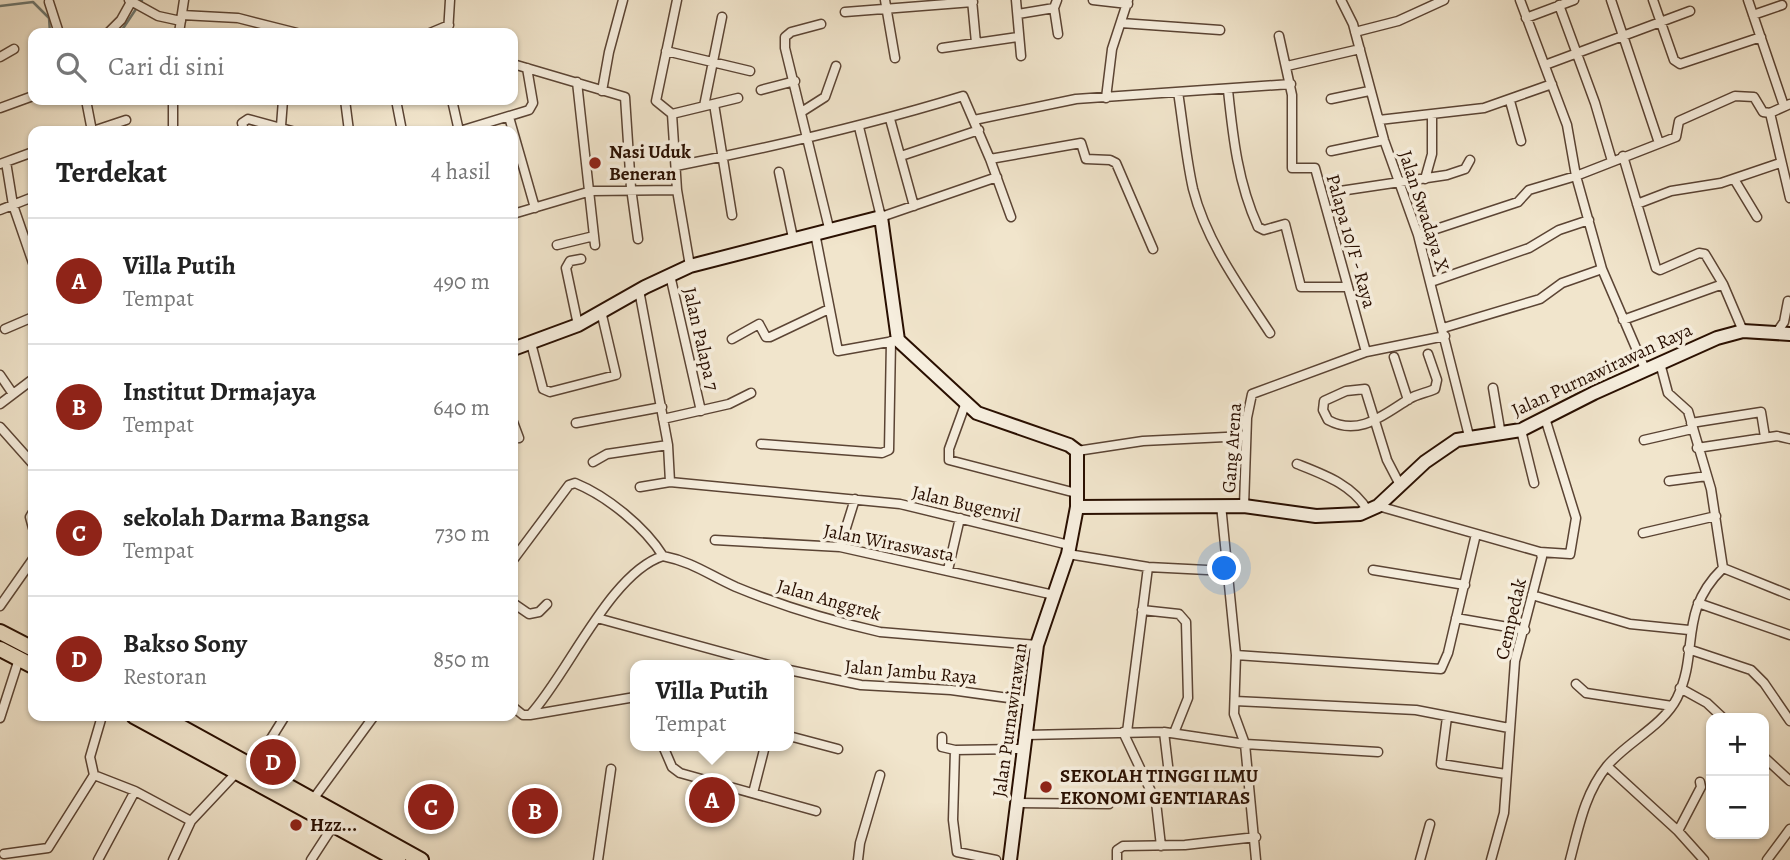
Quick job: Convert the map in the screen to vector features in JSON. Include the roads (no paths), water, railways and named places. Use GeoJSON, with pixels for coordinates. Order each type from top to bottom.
{"type":"FeatureCollection","features":[{"type":"Feature","properties":{"kind":"highway"},"geometry":{"type":"LineString","coordinates":[[0,632],[28,646]]}},
{"type":"Feature","properties":{"kind":"highway"},"geometry":{"type":"LineString","coordinates":[[0,649],[28,664]]}},
{"type":"Feature","properties":{"kind":"highway"},"geometry":{"type":"LineString","coordinates":[[143,721],[335,823],[398,860]]}},
{"type":"Feature","properties":{"kind":"highway"},"geometry":{"type":"LineString","coordinates":[[171,721],[421,860]]}},
{"type":"Feature","properties":{"kind":"street"},"geometry":{"type":"LineString","coordinates":[[179,28],[184,0]]}},
{"type":"Feature","properties":{"kind":"street"},"geometry":{"type":"LineString","coordinates":[[449,28],[450,0]]}},
{"type":"Feature","properties":{"kind":"street"},"geometry":{"type":"LineString","coordinates":[[602,91],[608,52],[623,0]]}},
{"type":"Feature","properties":{"kind":"street"},"geometry":{"type":"LineString","coordinates":[[677,0],[656,100],[672,114],[677,190],[690,267]]}},
{"type":"Feature","properties":{"kind":"street"},"geometry":{"type":"LineString","coordinates":[[1016,0],[1021,55]]}},
{"type":"Feature","properties":{"kind":"street"},"geometry":{"type":"LineString","coordinates":[[1093,0],[1128,2],[1112,49],[1106,98]]}},
{"type":"Feature","properties":{"kind":"street","name":"Jalan Swadaya X"},"geometry":{"type":"LineString","coordinates":[[1341,0],[1355,32],[1384,140],[1432,282],[1469,436]]}},
{"type":"Feature","properties":{"kind":"street"},"geometry":{"type":"LineString","coordinates":[[1355,32],[1398,21],[1444,0]]}},
{"type":"Feature","properties":{"kind":"street"},"geometry":{"type":"LineString","coordinates":[[1520,0],[1567,125],[1576,176],[1602,269],[1645,369]]}},
{"type":"Feature","properties":{"kind":"street"},"geometry":{"type":"LineString","coordinates":[[1525,18],[1574,0]]}},
{"type":"Feature","properties":{"kind":"street"},"geometry":{"type":"LineString","coordinates":[[1611,0],[1659,143]]}},
{"type":"Feature","properties":{"kind":"street"},"geometry":{"type":"LineString","coordinates":[[1653,0],[1674,60],[1679,64],[1761,37]]}},
{"type":"Feature","properties":{"kind":"street"},"geometry":{"type":"LineString","coordinates":[[1418,235],[1517,202],[1529,190],[1576,176],[1678,136],[1679,121],[1735,96],[1754,96],[1763,112],[1770,113],[1787,105],[1748,0]]}},
{"type":"Feature","properties":{"kind":"street"},"geometry":{"type":"LineString","coordinates":[[51,1],[59,28]]}},
{"type":"Feature","properties":{"kind":"street"},"geometry":{"type":"LineString","coordinates":[[845,12],[885,4],[913,8],[972,1],[976,43]]}},
{"type":"Feature","properties":{"kind":"street"},"geometry":{"type":"LineString","coordinates":[[113,28],[131,3],[145,10],[181,18],[238,18],[277,28]]}},
{"type":"Feature","properties":{"kind":"street"},"geometry":{"type":"LineString","coordinates":[[885,4],[895,58]]}},
{"type":"Feature","properties":{"kind":"street"},"geometry":{"type":"LineString","coordinates":[[1018,14],[1055,4],[1058,34]]}},
{"type":"Feature","properties":{"kind":"street"},"geometry":{"type":"LineString","coordinates":[[1559,5],[1612,161]]}},
{"type":"Feature","properties":{"kind":"street"},"geometry":{"type":"LineString","coordinates":[[1753,15],[1782,5]]}},
{"type":"Feature","properties":{"kind":"street"},"geometry":{"type":"LineString","coordinates":[[1545,65],[1690,11]]}},
{"type":"Feature","properties":{"kind":"street"},"geometry":{"type":"LineString","coordinates":[[704,106],[722,17]]}},
{"type":"Feature","properties":{"kind":"street"},"geometry":{"type":"LineString","coordinates":[[1121,23],[1220,30]]}},
{"type":"Feature","properties":{"kind":"street"},"geometry":{"type":"LineString","coordinates":[[821,24],[791,32],[785,37],[829,228]]}},
{"type":"Feature","properties":{"kind":"street","name":"Palapa 10/F - Raya"},"geometry":{"type":"LineString","coordinates":[[1279,36],[1291,84],[1292,167],[1315,168],[1366,352]]}},
{"type":"Feature","properties":{"kind":"street"},"geometry":{"type":"LineString","coordinates":[[942,48],[1018,37]]}},
{"type":"Feature","properties":{"kind":"street"},"geometry":{"type":"LineString","coordinates":[[0,57],[14,49]]}},
{"type":"Feature","properties":{"kind":"street"},"geometry":{"type":"LineString","coordinates":[[1287,66],[1360,50]]}},
{"type":"Feature","properties":{"kind":"street"},"geometry":{"type":"LineString","coordinates":[[666,51],[750,71]]}},
{"type":"Feature","properties":{"kind":"street"},"geometry":{"type":"LineString","coordinates":[[518,65],[621,96],[626,102],[631,188],[638,239]]}},
{"type":"Feature","properties":{"kind":"street"},"geometry":{"type":"LineString","coordinates":[[803,111],[825,97],[836,66]]}},
{"type":"Feature","properties":{"kind":"street"},"geometry":{"type":"LineString","coordinates":[[478,126],[532,107],[527,68]]}},
{"type":"Feature","properties":{"kind":"street"},"geometry":{"type":"LineString","coordinates":[[761,90],[794,81]]}},
{"type":"Feature","properties":{"kind":"street"},"geometry":{"type":"LineString","coordinates":[[556,245],[595,241],[577,82]]}},
{"type":"Feature","properties":{"kind":"street"},"geometry":{"type":"LineString","coordinates":[[974,120],[1076,99],[1291,84]]}},
{"type":"Feature","properties":{"kind":"street"},"geometry":{"type":"LineString","coordinates":[[1379,120],[1484,108],[1552,84]]}},
{"type":"Feature","properties":{"kind":"street"},"geometry":{"type":"LineString","coordinates":[[1228,90],[1236,164],[1243,193],[1258,227],[1264,230],[1285,224],[1301,287],[1348,287]]}},
{"type":"Feature","properties":{"kind":"street"},"geometry":{"type":"LineString","coordinates":[[1331,99],[1370,91]]}},
{"type":"Feature","properties":{"kind":"street"},"geometry":{"type":"LineString","coordinates":[[1178,92],[1194,191],[1200,210],[1213,241],[1270,333]]}},
{"type":"Feature","properties":{"kind":"street"},"geometry":{"type":"LineString","coordinates":[[676,166],[808,140],[962,96],[979,130],[1011,217]]}},
{"type":"Feature","properties":{"kind":"street"},"geometry":{"type":"LineString","coordinates":[[0,108],[28,98]]}},
{"type":"Feature","properties":{"kind":"street"},"geometry":{"type":"LineString","coordinates":[[672,114],[738,98]]}},
{"type":"Feature","properties":{"kind":"street"},"geometry":{"type":"LineString","coordinates":[[1510,101],[1521,141]]}},
{"type":"Feature","properties":{"kind":"street"},"geometry":{"type":"LineString","coordinates":[[714,104],[732,215]]}},
{"type":"Feature","properties":{"kind":"street"},"geometry":{"type":"LineString","coordinates":[[87,105],[91,126]]}},
{"type":"Feature","properties":{"kind":"street"},"geometry":{"type":"LineString","coordinates":[[173,105],[173,126]]}},
{"type":"Feature","properties":{"kind":"street"},"geometry":{"type":"LineString","coordinates":[[243,126],[245,119],[281,126],[283,105]]}},
{"type":"Feature","properties":{"kind":"street"},"geometry":{"type":"LineString","coordinates":[[346,105],[348,126]]}},
{"type":"Feature","properties":{"kind":"street"},"geometry":{"type":"LineString","coordinates":[[397,105],[401,126]]}},
{"type":"Feature","properties":{"kind":"street"},"geometry":{"type":"LineString","coordinates":[[453,105],[459,126]]}},
{"type":"Feature","properties":{"kind":"street"},"geometry":{"type":"LineString","coordinates":[[1770,113],[1790,198]]}},
{"type":"Feature","properties":{"kind":"street"},"geometry":{"type":"LineString","coordinates":[[1425,178],[1432,153],[1432,114]]}},
{"type":"Feature","properties":{"kind":"street"},"geometry":{"type":"LineString","coordinates":[[509,117],[512,126]]}},
{"type":"Feature","properties":{"kind":"street"},"geometry":{"type":"LineString","coordinates":[[890,118],[914,206]]}},
{"type":"Feature","properties":{"kind":"street"},"geometry":{"type":"LineString","coordinates":[[108,126],[127,120]]}},
{"type":"Feature","properties":{"kind":"street"},"geometry":{"type":"LineString","coordinates":[[761,444],[882,453],[889,450],[895,341],[881,217],[859,127]]}},
{"type":"Feature","properties":{"kind":"street"},"geometry":{"type":"LineString","coordinates":[[901,156],[979,130]]}},
{"type":"Feature","properties":{"kind":"street"},"geometry":{"type":"LineString","coordinates":[[1331,151],[1384,140]]}},
{"type":"Feature","properties":{"kind":"street"},"geometry":{"type":"LineString","coordinates":[[990,159],[1081,143],[1086,159],[1110,160],[1116,163],[1153,249]]}},
{"type":"Feature","properties":{"kind":"street"},"geometry":{"type":"LineString","coordinates":[[518,148],[535,208]]}},
{"type":"Feature","properties":{"kind":"street"},"geometry":{"type":"LineString","coordinates":[[28,154],[3,163],[28,249]]}},
{"type":"Feature","properties":{"kind":"street"},"geometry":{"type":"LineString","coordinates":[[1623,156],[1656,268],[1660,270],[1702,253],[1723,284],[1743,331]]}},
{"type":"Feature","properties":{"kind":"street"},"geometry":{"type":"LineString","coordinates":[[1340,191],[1462,170],[1470,160]]}},
{"type":"Feature","properties":{"kind":"street"},"geometry":{"type":"LineString","coordinates":[[1637,204],[1671,191],[1734,179],[1780,163]]}},
{"type":"Feature","properties":{"kind":"street"},"geometry":{"type":"LineString","coordinates":[[779,172],[793,238]]}},
{"type":"Feature","properties":{"kind":"street"},"geometry":{"type":"LineString","coordinates":[[518,347],[578,325],[639,290],[690,267],[829,228],[881,217],[997,177]]}},
{"type":"Feature","properties":{"kind":"street"},"geometry":{"type":"LineString","coordinates":[[1734,179],[1757,217]]}},
{"type":"Feature","properties":{"kind":"street"},"geometry":{"type":"LineString","coordinates":[[518,213],[591,191],[631,188],[677,190]]}},
{"type":"Feature","properties":{"kind":"street"},"geometry":{"type":"LineString","coordinates":[[0,210],[28,199]]}},
{"type":"Feature","properties":{"kind":"street"},"geometry":{"type":"LineString","coordinates":[[1432,282],[1529,248],[1559,230],[1589,220]]}},
{"type":"Feature","properties":{"kind":"street"},"geometry":{"type":"LineString","coordinates":[[815,233],[840,353],[895,341]]}},
{"type":"Feature","properties":{"kind":"street"},"geometry":{"type":"LineString","coordinates":[[578,325],[566,268],[570,261],[581,259]]}},
{"type":"Feature","properties":{"kind":"street"},"geometry":{"type":"LineString","coordinates":[[1366,352],[1444,332],[1540,299],[1562,283],[1602,269]]}},
{"type":"Feature","properties":{"kind":"street","name":"Jalan Palapa 7"},"geometry":{"type":"LineString","coordinates":[[670,275],[701,411]]}},
{"type":"Feature","properties":{"kind":"street"},"geometry":{"type":"LineString","coordinates":[[1623,320],[1723,284]]}},
{"type":"Feature","properties":{"kind":"street"},"geometry":{"type":"LineString","coordinates":[[639,290],[662,407],[670,482]]}},
{"type":"Feature","properties":{"kind":"street"},"geometry":{"type":"LineString","coordinates":[[1777,331],[1784,322],[1788,301]]}},
{"type":"Feature","properties":{"kind":"street"},"geometry":{"type":"LineString","coordinates":[[732,339],[759,324],[765,335],[770,337],[829,309]]}},
{"type":"Feature","properties":{"kind":"street"},"geometry":{"type":"LineString","coordinates":[[531,343],[543,389],[550,391],[616,375],[601,311]]}},
{"type":"Feature","properties":{"kind":"street"},"geometry":{"type":"LineString","coordinates":[[5,329],[28,319]]}},
{"type":"Feature","properties":{"kind":"street","name":"Jalan Purnawirawan Raya"},"geometry":{"type":"LineString","coordinates":[[1373,509],[1434,455],[1469,436],[1502,435],[1521,430],[1645,369],[1717,338],[1743,331],[1777,331],[1790,334]]}},
{"type":"Feature","properties":{"kind":"street"},"geometry":{"type":"LineString","coordinates":[[895,341],[965,405],[985,417],[1069,445],[1077,451],[1143,441],[1246,436]]}},
{"type":"Feature","properties":{"kind":"street","name":"Gang Arena"},"geometry":{"type":"LineString","coordinates":[[1244,506],[1246,436],[1252,394],[1366,352]]}},
{"type":"Feature","properties":{"kind":"street"},"geometry":{"type":"LineString","coordinates":[[1400,485],[1373,421],[1365,389],[1346,391],[1324,401],[1324,414],[1337,425],[1349,428],[1373,421],[1436,387],[1429,354]]}},
{"type":"Feature","properties":{"kind":"street"},"geometry":{"type":"LineString","coordinates":[[1394,358],[1408,400]]}},
{"type":"Feature","properties":{"kind":"street"},"geometry":{"type":"LineString","coordinates":[[1570,860],[1586,799],[1607,766],[1672,706],[1680,688],[1689,631],[1698,603],[1704,589],[1723,568],[1707,475],[1685,406],[1668,393],[1660,363]]}},
{"type":"Feature","properties":{"kind":"street"},"geometry":{"type":"LineString","coordinates":[[0,375],[13,394]]}},
{"type":"Feature","properties":{"kind":"street"},"geometry":{"type":"LineString","coordinates":[[0,404],[28,383]]}},
{"type":"Feature","properties":{"kind":"street"},"geometry":{"type":"LineString","coordinates":[[1493,388],[1502,435]]}},
{"type":"Feature","properties":{"kind":"street"},"geometry":{"type":"LineString","coordinates":[[663,419],[729,404],[751,393]]}},
{"type":"Feature","properties":{"kind":"street"},"geometry":{"type":"LineString","coordinates":[[965,405],[949,449],[949,460],[1077,500],[1244,506],[1341,517],[1373,509]]}},
{"type":"Feature","properties":{"kind":"street"},"geometry":{"type":"LineString","coordinates":[[576,423],[662,407]]}},
{"type":"Feature","properties":{"kind":"street"},"geometry":{"type":"LineString","coordinates":[[1644,440],[1691,426],[1761,412],[1765,437]]}},
{"type":"Feature","properties":{"kind":"street"},"geometry":{"type":"LineString","coordinates":[[1297,464],[1336,481],[1373,509],[1540,552],[1570,554],[1576,524],[1545,418]]}},
{"type":"Feature","properties":{"kind":"street"},"geometry":{"type":"LineString","coordinates":[[0,427],[28,458]]}},
{"type":"Feature","properties":{"kind":"street"},"geometry":{"type":"LineString","coordinates":[[1521,430],[1534,483]]}},
{"type":"Feature","properties":{"kind":"street"},"geometry":{"type":"LineString","coordinates":[[1697,449],[1765,437],[1790,439]]}},
{"type":"Feature","properties":{"kind":"street"},"geometry":{"type":"LineString","coordinates":[[593,462],[607,454],[668,445]]}},
{"type":"Feature","properties":{"kind":"street","name":"Jalan Purnawirawan"},"geometry":{"type":"LineString","coordinates":[[1010,860],[1037,645],[1069,549],[1077,500],[1077,451]]}},
{"type":"Feature","properties":{"kind":"street"},"geometry":{"type":"LineString","coordinates":[[1670,481],[1707,475]]}},
{"type":"Feature","properties":{"kind":"street"},"geometry":{"type":"LineString","coordinates":[[518,554],[569,485],[575,482],[618,510],[652,538],[663,556],[650,561],[618,590],[597,618],[547,698],[530,715]]}},
{"type":"Feature","properties":{"kind":"street","name":"Jalan Bugenvil"},"geometry":{"type":"LineString","coordinates":[[640,487],[670,482],[900,504],[1148,567],[1227,571]]}},
{"type":"Feature","properties":{"kind":"street"},"geometry":{"type":"LineString","coordinates":[[841,547],[855,499]]}},
{"type":"Feature","properties":{"kind":"street"},"geometry":{"type":"LineString","coordinates":[[1221,505],[1236,655],[1235,718],[1245,744],[1256,837],[1256,860]]}},
{"type":"Feature","properties":{"kind":"street"},"geometry":{"type":"LineString","coordinates":[[1643,533],[1716,516]]}},
{"type":"Feature","properties":{"kind":"street"},"geometry":{"type":"LineString","coordinates":[[948,570],[960,518]]}},
{"type":"Feature","properties":{"kind":"street"},"geometry":{"type":"LineString","coordinates":[[1236,655],[1437,670],[1445,664],[1476,534]]}},
{"type":"Feature","properties":{"kind":"street","name":"Jalan Wiraswasta"},"geometry":{"type":"LineString","coordinates":[[715,540],[841,547],[1054,594]]}},
{"type":"Feature","properties":{"kind":"street","name":"Cempedak"},"geometry":{"type":"LineString","coordinates":[[1491,860],[1504,813],[1515,660],[1542,557],[1540,552]]}},
{"type":"Feature","properties":{"kind":"street","name":"Jalan Anggrek"},"geometry":{"type":"LineString","coordinates":[[663,556],[700,566],[717,578],[768,599],[880,632],[1037,645]]}},
{"type":"Feature","properties":{"kind":"street"},"geometry":{"type":"LineString","coordinates":[[0,606],[28,566]]}},
{"type":"Feature","properties":{"kind":"street"},"geometry":{"type":"LineString","coordinates":[[1148,567],[1125,732],[1156,802],[1161,846]]}},
{"type":"Feature","properties":{"kind":"street"},"geometry":{"type":"LineString","coordinates":[[1723,568],[1790,595]]}},
{"type":"Feature","properties":{"kind":"street"},"geometry":{"type":"LineString","coordinates":[[1373,570],[1465,585]]}},
{"type":"Feature","properties":{"kind":"street"},"geometry":{"type":"LineString","coordinates":[[1532,595],[1630,624],[1689,631]]}},
{"type":"Feature","properties":{"kind":"street"},"geometry":{"type":"LineString","coordinates":[[1698,603],[1790,635]]}},
{"type":"Feature","properties":{"kind":"street"},"geometry":{"type":"LineString","coordinates":[[518,606],[529,614],[539,612],[547,604]]}},
{"type":"Feature","properties":{"kind":"street"},"geometry":{"type":"LineString","coordinates":[[1142,610],[1180,614],[1186,622],[1188,698],[1169,733],[1168,774]]}},
{"type":"Feature","properties":{"kind":"street"},"geometry":{"type":"LineString","coordinates":[[597,618],[751,660]]}},
{"type":"Feature","properties":{"kind":"street"},"geometry":{"type":"LineString","coordinates":[[1456,618],[1525,630]]}},
{"type":"Feature","properties":{"kind":"street"},"geometry":{"type":"LineString","coordinates":[[1688,649],[1751,670],[1764,682],[1790,721]]}},
{"type":"Feature","properties":{"kind":"street"},"geometry":{"type":"LineString","coordinates":[[0,718],[19,659]]}},
{"type":"Feature","properties":{"kind":"street","name":"Jalan Jambu Raya"},"geometry":{"type":"LineString","coordinates":[[794,674],[861,685],[951,691],[1030,701]]}},
{"type":"Feature","properties":{"kind":"street"},"geometry":{"type":"LineString","coordinates":[[1576,684],[1586,692],[1672,706]]}},
{"type":"Feature","properties":{"kind":"street"},"geometry":{"type":"LineString","coordinates":[[1680,688],[1707,703],[1718,713]]}},
{"type":"Feature","properties":{"kind":"street"},"geometry":{"type":"LineString","coordinates":[[518,711],[523,715],[530,715],[630,698]]}},
{"type":"Feature","properties":{"kind":"street"},"geometry":{"type":"LineString","coordinates":[[1235,701],[1416,710],[1509,728]]}},
{"type":"Feature","properties":{"kind":"street"},"geometry":{"type":"LineString","coordinates":[[1447,717],[1441,764],[1506,774]]}},
{"type":"Feature","properties":{"kind":"street"},"geometry":{"type":"LineString","coordinates":[[4,854],[48,848],[94,775],[90,757],[101,721]]}},
{"type":"Feature","properties":{"kind":"street"},"geometry":{"type":"LineString","coordinates":[[254,766],[282,721]]}},
{"type":"Feature","properties":{"kind":"street"},"geometry":{"type":"LineString","coordinates":[[314,799],[370,721]]}},
{"type":"Feature","properties":{"kind":"street"},"geometry":{"type":"LineString","coordinates":[[1026,735],[1169,733],[1245,744],[1378,752]]}},
{"type":"Feature","properties":{"kind":"street"},"geometry":{"type":"LineString","coordinates":[[794,737],[838,749]]}},
{"type":"Feature","properties":{"kind":"street"},"geometry":{"type":"LineString","coordinates":[[942,737],[942,747],[955,750],[1024,749]]}},
{"type":"Feature","properties":{"kind":"street"},"geometry":{"type":"LineString","coordinates":[[955,750],[953,820],[957,852],[996,860]]}},
{"type":"Feature","properties":{"kind":"street"},"geometry":{"type":"LineString","coordinates":[[665,751],[675,771],[817,811]]}},
{"type":"Feature","properties":{"kind":"street"},"geometry":{"type":"LineString","coordinates":[[753,793],[764,751]]}},
{"type":"Feature","properties":{"kind":"street"},"geometry":{"type":"LineString","coordinates":[[1769,761],[1790,780]]}},
{"type":"Feature","properties":{"kind":"street"},"geometry":{"type":"LineString","coordinates":[[1607,766],[1678,831],[1704,860]]}},
{"type":"Feature","properties":{"kind":"street"},"geometry":{"type":"LineString","coordinates":[[598,860],[611,769]]}},
{"type":"Feature","properties":{"kind":"street"},"geometry":{"type":"LineString","coordinates":[[173,860],[191,821],[238,771]]}},
{"type":"Feature","properties":{"kind":"street"},"geometry":{"type":"LineString","coordinates":[[94,775],[135,791],[191,821]]}},
{"type":"Feature","properties":{"kind":"street"},"geometry":{"type":"LineString","coordinates":[[859,860],[860,842],[880,775]]}},
{"type":"Feature","properties":{"kind":"street"},"geometry":{"type":"LineString","coordinates":[[1678,831],[1701,788],[1700,782]]}},
{"type":"Feature","properties":{"kind":"street"},"geometry":{"type":"LineString","coordinates":[[98,860],[135,791]]}},
{"type":"Feature","properties":{"kind":"street"},"geometry":{"type":"LineString","coordinates":[[1018,803],[1109,804]]}},
{"type":"Feature","properties":{"kind":"street"},"geometry":{"type":"LineString","coordinates":[[311,860],[335,823]]}},
{"type":"Feature","properties":{"kind":"street"},"geometry":{"type":"LineString","coordinates":[[1420,860],[1430,824]]}},
{"type":"Feature","properties":{"kind":"street"},"geometry":{"type":"LineString","coordinates":[[1767,860],[1790,829]]}},
{"type":"Feature","properties":{"kind":"street"},"geometry":{"type":"LineString","coordinates":[[1117,860],[1117,850],[1123,846],[1161,846],[1256,837]]}},
{"type":"Feature","properties":{"kind":"waterway"},"geometry":{"type":"LineString","coordinates":[[123,28],[142,0]]}},
{"type":"Feature","properties":{"kind":"waterway"},"geometry":{"type":"LineString","coordinates":[[0,6],[33,2],[49,18],[50,28]]}},
{"type":"Feature","properties":{"kind":"place","name":"Nasi Uduk Beneran"},"geometry":{"type":"Point","coordinates":[595,163]}},
{"type":"Feature","properties":{"kind":"place","name":"Bakso Sony"},"geometry":{"type":"Point","coordinates":[273,762]}},
{"type":"Feature","properties":{"kind":"place","name":"SEKOLAH TINGGI ILMU EKONOMI GENTIARAS"},"geometry":{"type":"Point","coordinates":[1046,787]}},
{"type":"Feature","properties":{"kind":"place","name":"Villa Putih"},"geometry":{"type":"Point","coordinates":[712,800]}},
{"type":"Feature","properties":{"kind":"place","name":"sekolah Darma Bangsa"},"geometry":{"type":"Point","coordinates":[431,807]}},
{"type":"Feature","properties":{"kind":"place","name":"Institut Drmajaya"},"geometry":{"type":"Point","coordinates":[535,811]}},
{"type":"Feature","properties":{"kind":"place","name":"Hzz..."},"geometry":{"type":"Point","coordinates":[296,825]}}]}
